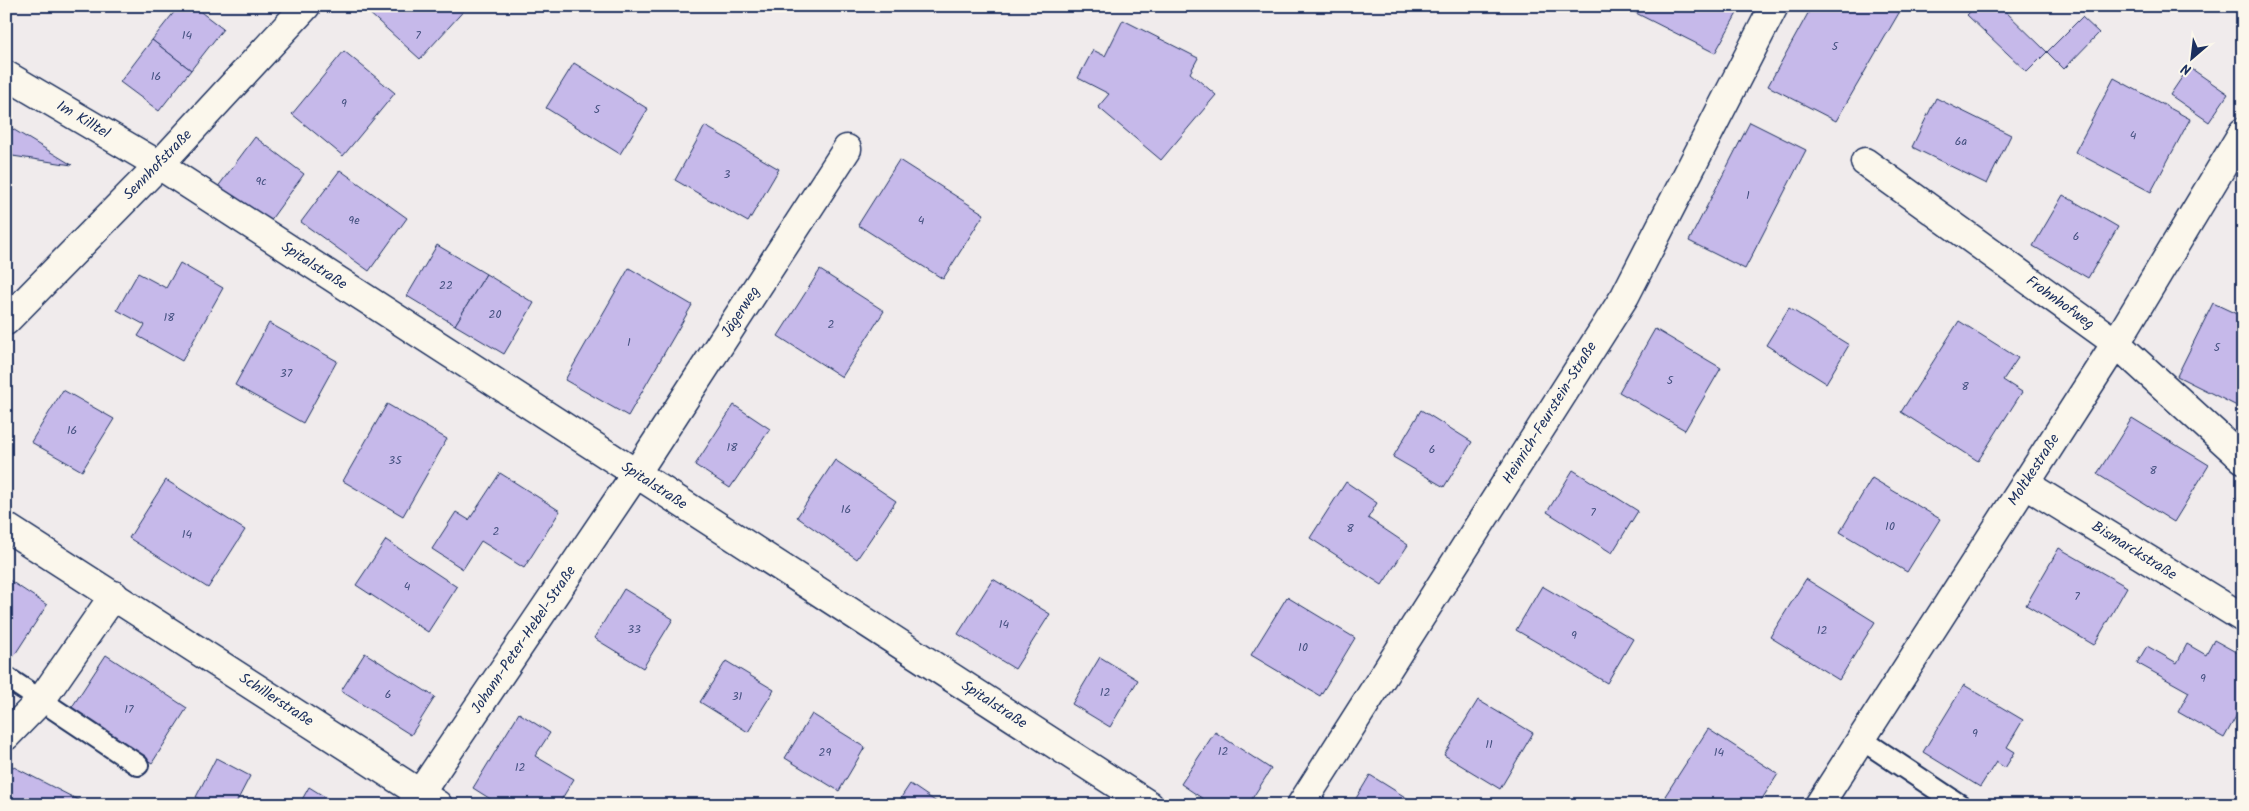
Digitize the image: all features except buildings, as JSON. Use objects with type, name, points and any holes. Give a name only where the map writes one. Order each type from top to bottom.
[{"type":"street","name":"Sennhofstraße","points":[[6,321],[159,165],[306,6]]},
{"type":"street","name":"Heinrich-Feurstein-Straße","points":[[1301,805],[1625,296],[1774,6]]},
{"type":"street","name":"Im Killtel","points":[[6,75],[159,165]]},
{"type":"street","name":"Moltkestraße","points":[[1819,805],[2116,343],[2243,132]]},
{"type":"street","name":"Jägerweg","points":[[636,475],[847,149]]},
{"type":"street","name":"Frohnhofweg","points":[[1865,162],[2116,343],[2243,459]]},
{"type":"street","name":"Spitalstraße","points":[[159,165],[1149,805]]},
{"type":"street","name":"Johann-Peter-Hebel-Straße","points":[[423,801],[636,475]]},
{"type":"street","name":"Bismarckstraße","points":[[2025,484],[2243,618]]},
{"type":"street","name":"Schillerstraße","points":[[6,527],[114,595],[423,801]]},
{"type":"street","points":[[6,736],[42,700],[114,595]]},
{"type":"lane","points":[[6,677],[138,765]]},
{"type":"lane","points":[[1861,739],[1960,805]]}]
